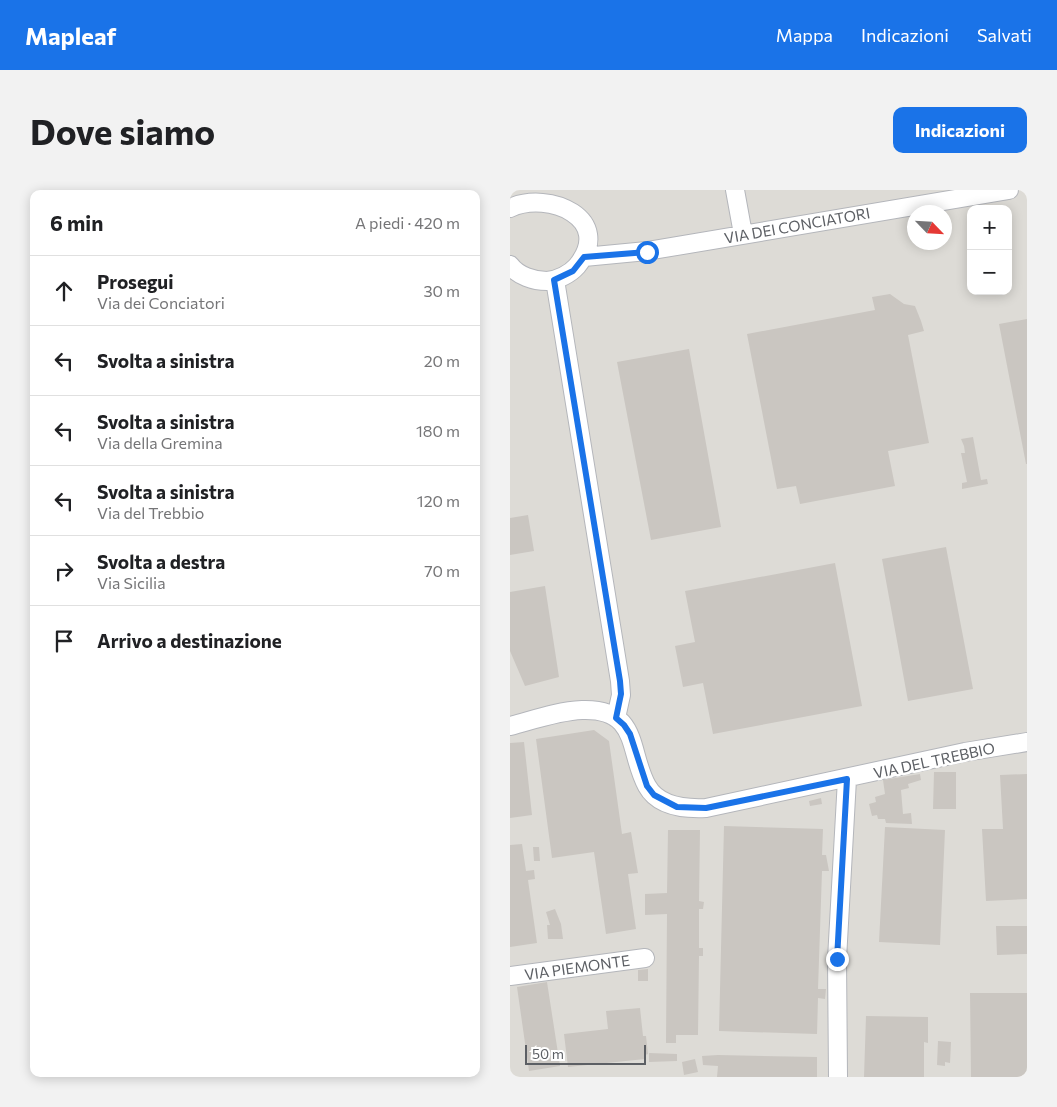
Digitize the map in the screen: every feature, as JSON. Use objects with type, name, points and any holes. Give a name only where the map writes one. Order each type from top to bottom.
[{"type":"street","points":[[735,190],[743,234]]},
{"type":"street","name":"VIA DEI CONCIATORI","points":[[584,257],[647,252],[743,234],[1009,190]]},
{"type":"street","points":[[510,208],[526,195],[542,191],[555,192],[570,199],[578,206],[586,219],[589,236],[584,257],[573,271],[554,280],[540,281],[524,277],[510,264]]},
{"type":"street","points":[[510,726],[582,710],[600,712],[616,718],[621,694],[554,280]]},
{"type":"street","name":"VIA DEL TREBBIO","points":[[616,718],[630,734],[647,786],[654,795],[677,807],[706,808],[965,752],[1027,742]]},
{"type":"street","points":[[838,1077],[837,959],[847,779]]},
{"type":"street","name":"VIA PIEMONTE","points":[[510,976],[645,958]]},
{"type":"shaded area","points":[[510,190],[1027,190],[1027,1077],[510,1077]]},
{"type":"building","points":[[890,294],[904,304],[915,306],[924,331],[908,335],[929,443],[888,451],[895,486],[800,504],[796,486],[777,489],[747,334],[875,310],[872,297]]},
{"type":"building","points":[[1027,319],[1027,464],[1026,464],[999,324]]},
{"type":"building","points":[[689,349],[721,527],[651,540],[617,362]]},
{"type":"building","points":[[973,437],[981,480],[987,479],[988,484],[962,489],[962,483],[967,482],[961,453],[965,453],[961,439]]},
{"type":"building","points":[[528,515],[534,551],[510,555],[510,518]]},
{"type":"building","points":[[946,547],[973,689],[908,701],[882,559]]},
{"type":"building","points":[[835,563],[862,706],[713,734],[703,683],[683,687],[675,646],[695,642],[685,591]]},
{"type":"building","points":[[545,586],[559,677],[525,686],[510,651],[510,592]]},
{"type":"building","points":[[594,730],[609,741],[622,834],[631,832],[638,873],[628,874],[636,929],[606,934],[594,852],[552,858],[536,739]]},
{"type":"building","points":[[524,742],[532,815],[510,818],[510,743]]},
{"type":"building","points":[[934,772],[956,772],[956,809],[933,809]]},
{"type":"building","points":[[920,774],[921,780],[908,784],[909,788],[901,790],[903,814],[911,813],[912,824],[886,823],[885,819],[878,819],[877,815],[872,816],[869,804],[876,802],[875,797],[885,794],[883,780]]},
{"type":"building","points":[[1027,774],[1027,899],[986,901],[982,829],[1003,829],[1000,775]]},
{"type":"building","points":[[821,798],[822,804],[810,806],[809,801]]},
{"type":"building","points":[[724,826],[823,829],[822,855],[826,855],[829,871],[822,871],[818,989],[826,989],[825,999],[818,998],[817,1034],[719,1031]]},
{"type":"building","points":[[885,827],[945,830],[940,945],[879,942]]},
{"type":"building","points":[[668,830],[700,830],[699,901],[704,902],[703,909],[699,909],[699,948],[703,948],[703,956],[699,956],[698,1035],[676,1035],[676,1043],[666,1043],[667,914],[645,915],[645,894],[667,893]]},
{"type":"building","points":[[522,844],[526,871],[534,870],[535,879],[528,880],[537,943],[510,947],[510,845]]},
{"type":"building","points":[[533,847],[539,847],[540,861],[534,861]]},
{"type":"building","points":[[555,909],[561,924],[563,939],[548,939],[547,925],[550,925],[546,912]]},
{"type":"building","points":[[996,926],[1027,926],[1027,954],[997,955]]},
{"type":"building","points":[[648,969],[648,981],[638,981],[638,970]]},
{"type":"building","points":[[547,982],[560,1066],[529,1071],[517,987]]},
{"type":"building","points":[[970,993],[1027,993],[1027,1077],[971,1077]]},
{"type":"building","points":[[640,1008],[643,1036],[646,1036],[648,1054],[645,1055],[645,1059],[568,1067],[564,1034],[608,1029],[606,1011]]},
{"type":"building","points":[[866,1016],[928,1017],[928,1043],[924,1042],[924,1077],[864,1077]]},
{"type":"building","points":[[938,1041],[951,1042],[950,1063],[945,1062],[945,1066],[937,1065]]},
{"type":"building","points":[[649,1053],[677,1054],[677,1061],[649,1062]]},
{"type":"building","points":[[702,1056],[817,1057],[817,1077],[717,1077],[718,1066],[703,1065]]},
{"type":"building","points":[[695,1059],[698,1072],[684,1075],[682,1062]]},
{"type":"route","points":[[647,252],[584,257],[573,271],[554,280],[620,681],[621,694],[616,718],[630,734],[647,786],[654,795],[677,807],[706,808],[847,779],[837,959]]}]
